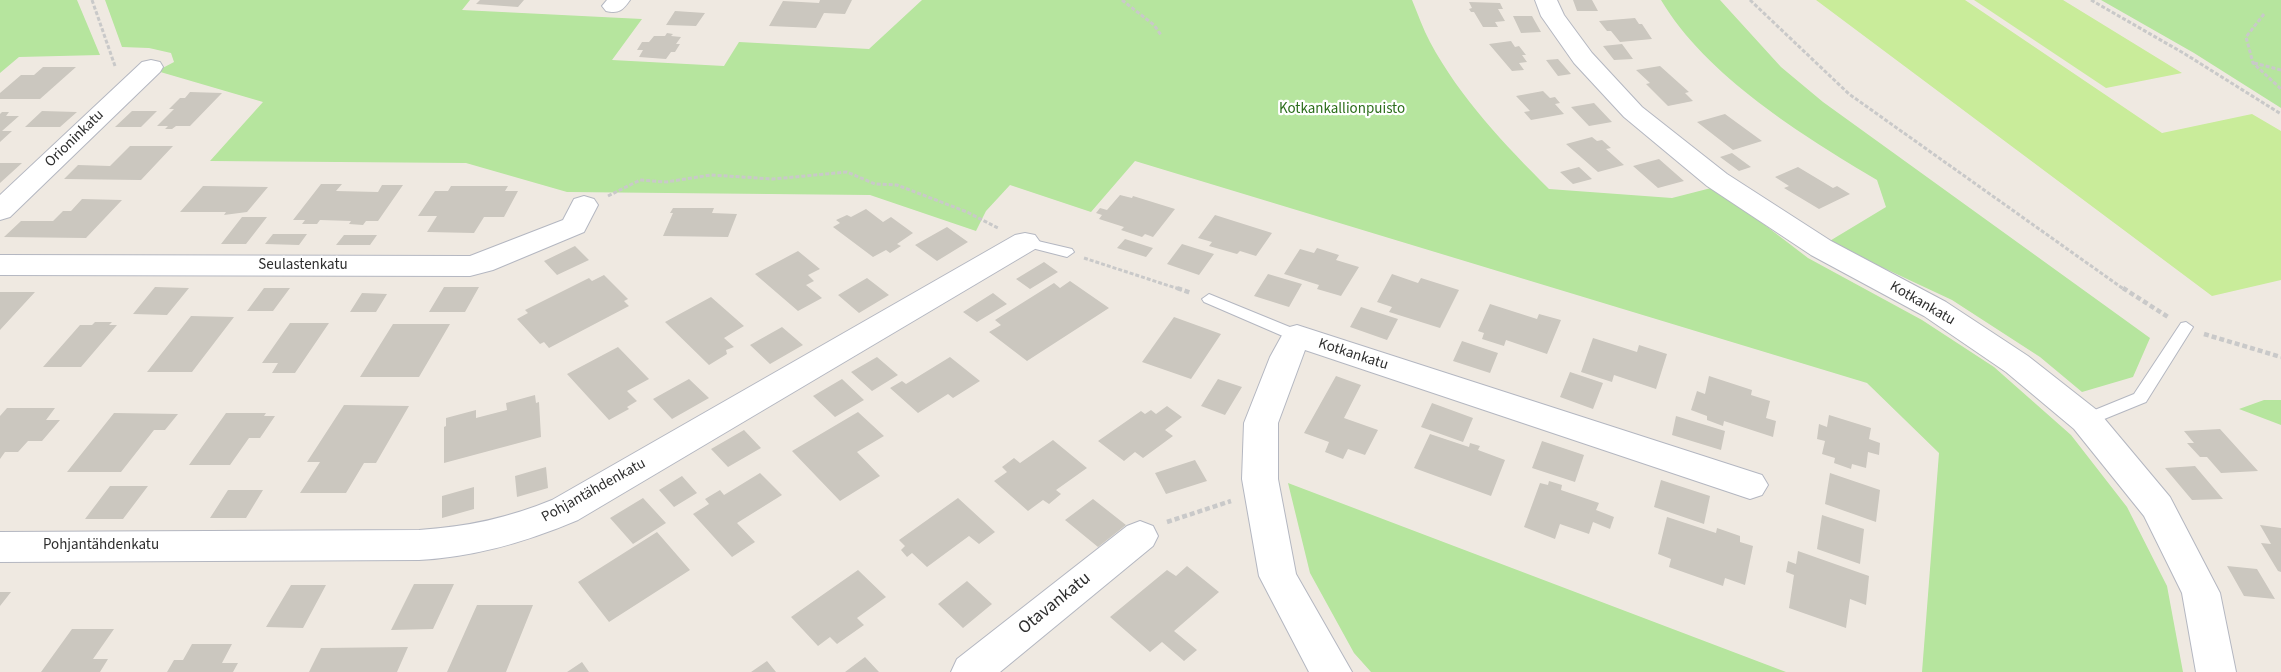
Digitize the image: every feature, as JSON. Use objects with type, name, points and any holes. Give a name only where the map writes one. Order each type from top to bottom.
[{"type":"street","name":"Kotkankatu","points":[[1546,0],[1553,16],[1583,58],[1634,112],[1717,180],[1821,248],[1935,309],[2017,364],[2086,420],[2157,507],[2201,593],[2216,672]]},
{"type":"street","name":"Orioninkatu","points":[[0,211],[151,67]]},
{"type":"street","name":"Seulastenkatu","points":[[0,265],[471,266],[574,226],[584,205]]},
{"type":"street","name":"Pohjantähdenkatu","points":[[0,547],[419,545],[456,544],[498,536],[565,510],[1025,242]]},
{"type":"street","name":"Kotkankatu","points":[[1297,336],[1750,485]]},
{"type":"street","points":[[1297,336],[1286,357],[1262,423],[1260,479],[1278,576],[1324,662],[1332,672]]},
{"type":"street","name":"Otavankatu","points":[[971,672],[1140,536]]},
{"type":"lane","points":[[1025,242],[1067,252]]},
{"type":"lane","points":[[1209,299],[1297,336]]},
{"type":"lane","points":[[2086,420],[2140,398],[2186,327]]},
{"type":"path","points":[[92,0],[114,66],[151,67]]},
{"type":"path","points":[[1122,0],[1129,9],[1159,29],[1161,35]]},
{"type":"path","points":[[1750,0],[1849,94],[2143,303],[2186,327],[2281,357]]},
{"type":"path","points":[[2091,0],[2185,54],[2281,114]]},
{"type":"path","points":[[2264,14],[2246,37],[2253,63],[2276,87],[2281,89]]},
{"type":"path","points":[[2253,63],[2281,70]]},
{"type":"path","points":[[584,205],[640,180],[666,182],[711,175],[773,179],[846,172],[875,184],[897,185],[967,212],[1025,242]]},
{"type":"path","points":[[1067,252],[1209,299]]},
{"type":"path","points":[[1140,536],[1173,519],[1262,492]]},
{"type":"green space","points":[[0,0],[77,0],[100,55],[19,57],[0,73]]},
{"type":"green space","name":"Kotkankallionpuisto","points":[[105,0],[470,0],[462,10],[642,19],[612,60],[724,66],[739,42],[869,49],[922,0],[1412,0],[1430,42],[1469,102],[1549,189],[1672,198],[1715,187],[1808,258],[1922,320],[1994,367],[2071,435],[2127,507],[2167,586],[2183,672],[1922,672],[1939,453],[1867,383],[1135,161],[1091,212],[1010,185],[986,211],[976,231],[870,195],[567,192],[466,163],[210,161],[263,102],[157,71],[174,62],[171,53],[149,48],[122,47]]},
{"type":"green space","points":[[1661,0],[1720,0],[1781,67],[1823,102],[2150,338],[2133,377],[2082,392],[2040,357],[1952,300],[1828,242],[1886,207],[1877,180],[1788,124],[1730,79],[1680,28]]},
{"type":"green space","points":[[1816,0],[1965,0],[2162,133],[2252,114],[2281,131],[2281,280],[2212,296]]},
{"type":"green space","points":[[1974,0],[2063,0],[2182,73],[2106,88]]},
{"type":"green space","points":[[2101,0],[2281,0],[2281,108],[2194,53]]},
{"type":"green space","points":[[2264,400],[2281,400],[2281,425],[2239,409]]},
{"type":"green space","points":[[1288,483],[1786,672],[1371,672],[1354,653],[1310,573]]},
{"type":"building","points":[[480,0],[524,0],[518,7],[476,4]]},
{"type":"building","points":[[820,0],[852,0],[845,14],[824,13],[816,28],[769,26],[783,1],[819,3]]},
{"type":"building","points":[[1573,0],[1592,0],[1598,11],[1577,11]]},
{"type":"building","points":[[1469,2],[1500,3],[1503,9],[1498,9],[1505,21],[1495,22],[1498,27],[1483,27],[1474,12],[1469,9],[1472,8]]},
{"type":"building","points":[[675,11],[705,13],[696,26],[666,25]]},
{"type":"building","points":[[1513,16],[1532,16],[1541,32],[1521,33]]},
{"type":"building","points":[[1635,18],[1652,39],[1620,42],[1599,21]]},
{"type":"building","points":[[667,33],[681,37],[676,44],[680,44],[675,52],[671,52],[666,59],[639,57],[643,50],[637,50],[642,42],[649,42],[654,36],[665,36]]},
{"type":"building","points":[[1511,41],[1515,47],[1519,46],[1526,55],[1522,55],[1527,62],[1519,63],[1524,70],[1512,71],[1489,44]]},
{"type":"building","points":[[1622,44],[1633,59],[1614,60],[1603,46]]},
{"type":"building","points":[[1558,59],[1571,74],[1558,76],[1546,60]]},
{"type":"building","points":[[1660,66],[1689,92],[1685,93],[1693,101],[1668,106],[1646,84],[1650,83],[1636,70]]},
{"type":"building","points":[[43,67],[76,67],[40,99],[0,99],[0,93],[21,75],[34,75]]},
{"type":"building","points":[[1543,91],[1550,98],[1555,97],[1560,103],[1555,104],[1564,114],[1531,120],[1524,112],[1530,111],[1516,96]]},
{"type":"building","points":[[190,92],[222,93],[190,126],[165,129],[168,126],[157,126],[174,109],[169,109]]},
{"type":"building","points":[[1594,103],[1612,122],[1589,126],[1571,107]]},
{"type":"building","points":[[42,111],[77,112],[60,127],[25,127]]},
{"type":"building","points":[[132,111],[157,111],[141,127],[115,127]]},
{"type":"building","points":[[9,112],[6,116],[19,116],[2,131],[12,131],[0,142],[0,114]]},
{"type":"building","points":[[1725,114],[1762,141],[1733,150],[1697,122]]},
{"type":"building","points":[[1592,137],[1597,141],[1602,140],[1611,148],[1606,149],[1624,165],[1598,172],[1566,144]]},
{"type":"building","points":[[130,146],[173,146],[141,180],[64,179],[78,165],[110,166]]},
{"type":"building","points":[[1732,153],[1751,167],[1739,171],[1720,157]]},
{"type":"building","points":[[1659,159],[1684,181],[1658,188],[1633,166]]},
{"type":"building","points":[[0,163],[22,163],[0,183]]},
{"type":"building","points":[[1579,167],[1592,179],[1573,184],[1560,172]]},
{"type":"building","points":[[1798,167],[1833,188],[1837,186],[1850,194],[1819,209],[1784,188],[1789,186],[1775,177]]},
{"type":"building","points":[[321,184],[342,184],[336,191],[378,192],[382,185],[403,185],[378,221],[366,221],[363,225],[349,224],[351,221],[320,220],[317,224],[302,224],[305,220],[293,220]]},
{"type":"building","points":[[203,186],[268,187],[247,212],[224,215],[226,212],[180,212]]},
{"type":"building","points":[[451,186],[508,186],[505,191],[518,191],[504,217],[484,217],[474,233],[427,232],[437,216],[418,216],[435,191],[448,191]]},
{"type":"building","points":[[1120,195],[1132,198],[1133,196],[1175,209],[1153,237],[1145,234],[1142,237],[1121,230],[1124,227],[1099,219],[1102,215],[1096,213],[1100,208],[1107,210]]},
{"type":"building","points":[[82,199],[122,200],[86,238],[4,237],[21,221],[53,221],[63,211],[71,211]]},
{"type":"building","points":[[673,208],[714,208],[712,213],[737,214],[728,237],[663,236]]},
{"type":"building","points":[[866,209],[883,222],[891,217],[913,233],[897,244],[901,246],[890,253],[886,250],[873,257],[833,227],[840,223],[836,220],[847,215],[851,217]]},
{"type":"building","points":[[1215,215],[1272,233],[1256,256],[1240,251],[1237,254],[1209,246],[1212,242],[1198,238]]},
{"type":"building","points":[[242,217],[267,217],[246,244],[221,244]]},
{"type":"building","points":[[947,227],[968,242],[937,261],[915,245]]},
{"type":"building","points":[[273,234],[307,234],[299,245],[265,244]]},
{"type":"building","points":[[344,235],[377,235],[370,245],[336,245]]},
{"type":"building","points":[[1125,239],[1153,248],[1146,257],[1117,248]]},
{"type":"building","points":[[1182,244],[1214,254],[1199,275],[1167,264]]},
{"type":"building","points":[[575,246],[589,260],[557,275],[544,261]]},
{"type":"building","points":[[1317,248],[1339,255],[1336,260],[1359,267],[1341,296],[1317,289],[1319,285],[1284,274],[1300,249],[1314,253]]},
{"type":"building","points":[[798,251],[820,269],[808,275],[814,281],[806,285],[822,298],[798,311],[755,274]]},
{"type":"building","points":[[1044,262],[1058,272],[1030,289],[1016,279]]},
{"type":"building","points":[[1268,274],[1302,284],[1289,307],[1254,296]]},
{"type":"building","points":[[1392,274],[1418,283],[1421,278],[1459,290],[1440,328],[1389,312],[1392,307],[1377,302]]},
{"type":"building","points":[[604,275],[628,299],[624,301],[629,306],[549,348],[544,342],[540,344],[517,319],[528,313],[525,310],[589,278],[592,281]]},
{"type":"building","points":[[867,278],[889,295],[859,313],[838,295]]},
{"type":"building","points":[[1070,281],[1109,308],[1027,361],[989,332],[1001,325],[995,320],[1054,283],[1060,288]]},
{"type":"building","points":[[155,287],[189,288],[167,315],[133,314]]},
{"type":"building","points":[[444,287],[479,287],[465,312],[429,312]]},
{"type":"building","points":[[264,288],[290,288],[273,311],[247,311]]},
{"type":"building","points":[[0,292],[35,292],[0,330]]},
{"type":"building","points":[[362,293],[387,294],[376,312],[350,312]]},
{"type":"building","points":[[993,293],[1007,304],[977,322],[963,312]]},
{"type":"building","points":[[711,297],[744,326],[724,338],[734,347],[726,350],[727,354],[709,365],[665,322]]},
{"type":"building","points":[[1490,304],[1537,319],[1539,314],[1561,320],[1547,354],[1506,340],[1504,346],[1482,339],[1484,333],[1478,331]]},
{"type":"building","points":[[1361,307],[1398,319],[1387,340],[1350,327]]},
{"type":"building","points":[[191,316],[234,317],[192,372],[147,372]]},
{"type":"building","points":[[1174,317],[1221,334],[1191,379],[1142,362]]},
{"type":"building","points":[[95,322],[112,322],[109,325],[117,325],[81,367],[43,367],[80,325],[92,325]]},
{"type":"building","points":[[290,323],[329,323],[295,373],[272,373],[278,363],[262,363]]},
{"type":"building","points":[[393,324],[450,324],[419,377],[360,377]]},
{"type":"building","points":[[782,327],[803,345],[770,364],[750,345]]},
{"type":"building","points":[[1593,338],[1637,352],[1639,345],[1667,354],[1656,389],[1614,375],[1612,382],[1581,372]]},
{"type":"building","points":[[1462,341],[1498,353],[1490,373],[1453,361]]},
{"type":"building","points":[[618,347],[649,379],[627,391],[637,401],[627,407],[629,409],[609,420],[567,374]]},
{"type":"building","points":[[877,357],[898,375],[872,391],[851,372]]},
{"type":"building","points":[[950,357],[980,381],[953,398],[948,394],[918,413],[890,388],[902,381],[906,384]]},
{"type":"building","points":[[1570,372],[1603,383],[1593,409],[1560,397]]},
{"type":"building","points":[[1336,376],[1361,385],[1344,418],[1378,430],[1365,455],[1348,449],[1343,459],[1325,452],[1329,442],[1304,433]]},
{"type":"building","points":[[1709,376],[1752,390],[1751,395],[1770,401],[1766,418],[1776,421],[1773,437],[1724,421],[1723,426],[1691,410],[1697,391],[1705,394]]},
{"type":"building","points":[[689,379],[709,398],[672,419],[653,399]]},
{"type":"building","points":[[842,379],[864,400],[835,417],[813,396]]},
{"type":"building","points":[[1218,379],[1242,387],[1225,415],[1201,406]]},
{"type":"building","points":[[535,395],[536,403],[539,402],[541,437],[444,463],[446,418],[476,410],[476,418],[507,410],[506,403]]},
{"type":"building","points":[[1432,403],[1473,418],[1463,442],[1421,427]]},
{"type":"building","points":[[344,405],[409,406],[376,463],[364,463],[346,493],[300,493],[320,462],[307,462]]},
{"type":"building","points":[[1167,406],[1182,417],[1165,430],[1173,436],[1143,458],[1135,452],[1124,461],[1098,441],[1141,411],[1145,414],[1151,410],[1156,414]]},
{"type":"building","points":[[7,408],[55,408],[46,420],[60,420],[42,441],[28,441],[18,452],[5,452],[0,459],[0,416]]},
{"type":"building","points":[[858,412],[884,436],[857,452],[880,476],[840,501],[792,451]]},
{"type":"building","points":[[114,413],[178,414],[165,430],[154,430],[121,472],[67,472]]},
{"type":"building","points":[[226,413],[266,413],[264,416],[275,416],[260,438],[249,438],[230,465],[189,465]]},
{"type":"building","points":[[1829,415],[1871,428],[1869,439],[1880,443],[1879,455],[1868,452],[1866,468],[1852,464],[1851,469],[1834,463],[1835,458],[1822,454],[1825,441],[1817,439],[1819,424],[1827,427]]},
{"type":"building","points":[[1676,416],[1725,431],[1721,450],[1672,435]]},
{"type":"building","points":[[2220,429],[2258,471],[2221,473],[2207,457],[2200,457],[2187,443],[2194,443],[2184,431]]},
{"type":"building","points":[[744,430],[761,448],[728,467],[711,449]]},
{"type":"building","points":[[1430,434],[1469,447],[1470,443],[1480,446],[1478,450],[1505,460],[1491,496],[1414,468]]},
{"type":"building","points":[[1053,440],[1087,468],[1056,490],[1061,494],[1049,504],[1043,500],[1028,511],[994,481],[1007,472],[1002,467],[1014,458],[1020,463]]},
{"type":"building","points":[[1542,441],[1584,455],[1575,482],[1532,468]]},
{"type":"building","points":[[1195,460],[1207,481],[1166,494],[1155,473]]},
{"type":"building","points":[[2195,466],[2223,499],[2192,500],[2165,468]]},
{"type":"building","points":[[546,467],[548,488],[517,497],[515,476]]},
{"type":"building","points":[[760,473],[782,495],[737,523],[755,542],[732,557],[693,514],[709,504],[705,499],[720,490],[724,495]]},
{"type":"building","points":[[1830,473],[1880,490],[1876,522],[1825,504]]},
{"type":"building","points":[[682,476],[697,493],[674,507],[659,490]]},
{"type":"building","points":[[1661,480],[1710,496],[1704,524],[1654,507]]},
{"type":"building","points":[[1549,481],[1562,485],[1561,490],[1599,503],[1596,510],[1614,517],[1610,529],[1593,522],[1589,534],[1560,524],[1555,539],[1524,527],[1540,483],[1548,485]]},
{"type":"building","points":[[110,486],[148,486],[123,519],[85,519]]},
{"type":"building","points":[[474,487],[474,509],[442,518],[442,496]]},
{"type":"building","points":[[228,490],[263,490],[246,518],[210,518]]},
{"type":"building","points":[[643,498],[666,523],[633,544],[610,518]]},
{"type":"building","points":[[958,498],[995,532],[979,544],[969,536],[927,567],[912,553],[907,557],[901,550],[905,546],[899,540]]},
{"type":"building","points":[[1093,499],[1126,525],[1098,547],[1065,520]]},
{"type":"building","points":[[1822,515],[1864,529],[1860,564],[1817,549]]},
{"type":"building","points":[[1667,517],[1716,533],[1717,528],[1740,536],[1740,542],[1753,546],[1745,585],[1725,578],[1723,586],[1669,567],[1671,559],[1658,554]]},
{"type":"building","points":[[2260,525],[2281,528],[2281,572],[2278,571],[2261,543],[2271,544]]},
{"type":"building","points":[[657,532],[690,570],[609,622],[578,582]]},
{"type":"building","points":[[1798,551],[1869,576],[1866,605],[1850,599],[1846,628],[1789,608],[1794,575],[1786,572],[1788,561],[1796,564]]},
{"type":"building","points":[[1187,566],[1219,592],[1174,631],[1197,650],[1184,661],[1162,642],[1150,652],[1110,617],[1167,570],[1176,576]]},
{"type":"building","points":[[2227,566],[2257,569],[2275,599],[2244,596]]},
{"type":"building","points":[[858,570],[886,597],[857,618],[864,625],[837,644],[830,637],[818,646],[791,617]]},
{"type":"building","points":[[967,581],[992,604],[963,628],[938,604]]},
{"type":"building","points":[[414,584],[454,584],[433,629],[391,630]]},
{"type":"building","points":[[291,585],[326,585],[303,628],[266,627]]},
{"type":"building","points":[[0,592],[11,592],[0,606]]},
{"type":"building","points":[[477,605],[533,605],[506,672],[447,672]]},
{"type":"building","points":[[72,629],[114,629],[93,659],[108,659],[100,672],[41,672]]},
{"type":"building","points":[[192,644],[232,644],[222,663],[238,663],[233,672],[167,672],[174,660],[183,660]]},
{"type":"building","points":[[408,647],[397,672],[309,672],[321,648]]},
{"type":"building","points":[[865,657],[879,672],[845,672]]},
{"type":"building","points":[[767,661],[776,672],[751,672]]},
{"type":"building","points":[[582,662],[589,672],[567,672]]}]
